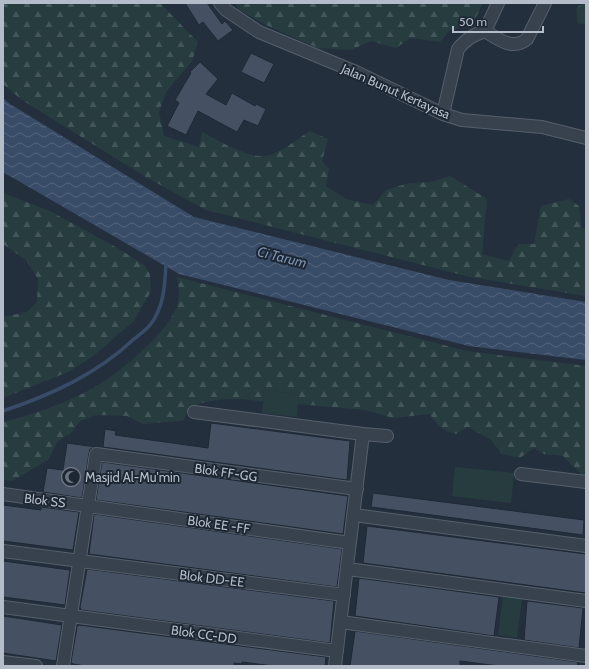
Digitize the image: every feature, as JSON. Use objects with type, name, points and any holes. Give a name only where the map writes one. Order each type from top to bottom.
[{"type":"street","name":"Jalan Bunut Kertayasa","points":[[220,3],[226,10],[259,32],[363,76],[443,114],[462,120],[542,126],[586,138]]},
{"type":"street","points":[[485,32],[498,3]]},
{"type":"street","points":[[443,114],[458,49],[470,36],[485,32],[505,43],[522,43],[527,39],[545,3]]},
{"type":"street","points":[[194,412],[387,436]]},
{"type":"street","points":[[335,666],[348,569],[363,434]]},
{"type":"street","name":"Blok FF-GG","points":[[88,506],[96,454],[357,489]]},
{"type":"street","points":[[521,474],[586,482]]},
{"type":"street","name":"Blok SS","points":[[3,494],[88,506]]},
{"type":"street","points":[[63,666],[88,506]]},
{"type":"street","name":"Blok EE -FF","points":[[88,506],[350,543]]},
{"type":"street","points":[[354,515],[586,546]]},
{"type":"street","name":"Blok DD-EE","points":[[3,551],[344,595]]},
{"type":"street","points":[[348,569],[586,600]]},
{"type":"street","name":"Blok CC-DD","points":[[3,607],[337,651]]},
{"type":"street","points":[[341,622],[586,656]]},
{"type":"street","points":[[3,662],[36,666]]},
{"type":"green space","points":[[3,3],[160,3],[198,42],[192,61],[166,92],[159,112],[164,136],[199,147],[202,132],[251,155],[266,156],[283,149],[310,131],[328,139],[322,161],[329,169],[326,186],[346,199],[373,205],[386,190],[409,183],[431,182],[450,176],[487,199],[482,254],[509,261],[518,244],[534,244],[541,206],[569,199],[579,206],[582,228],[586,229],[586,296],[470,277],[206,210],[144,176],[22,100],[3,84]]},
{"type":"green space","points":[[235,3],[483,3],[473,23],[450,30],[440,42],[410,38],[396,48],[371,41],[351,50],[318,48],[266,25],[239,10]]},
{"type":"green space","points":[[582,3],[586,3],[586,25],[578,23],[576,9]]},
{"type":"green space","points":[[3,193],[50,211],[121,250],[144,265],[150,274],[151,291],[134,321],[92,357],[68,372],[3,398],[3,317],[27,312],[37,302],[38,279],[26,260],[3,244]]},
{"type":"green space","points":[[177,277],[467,351],[586,366],[586,475],[581,474],[563,456],[544,454],[534,448],[520,458],[502,454],[491,440],[468,427],[456,434],[451,433],[440,427],[430,414],[393,418],[365,410],[298,404],[299,394],[264,390],[263,402],[245,399],[225,399],[205,402],[188,408],[184,420],[179,421],[143,424],[127,416],[96,415],[80,421],[70,434],[58,441],[48,460],[12,481],[3,480],[3,422],[46,409],[76,397],[97,386],[124,367],[162,331],[171,318],[179,300]]},
{"type":"green space","points":[[264,390],[299,394],[297,417],[262,413]]},
{"type":"green space","points":[[455,467],[514,473],[511,503],[452,496]]},
{"type":"green space","points":[[503,596],[522,599],[517,638],[498,635]]},
{"type":"water","name":"Ci Tarum","points":[[3,98],[10,104],[194,217],[449,280],[586,302],[586,360],[469,346],[179,274],[3,172]]},
{"type":"building","points":[[185,3],[207,3],[222,24],[225,21],[233,30],[218,41],[203,22],[199,25]]},
{"type":"building","points":[[251,53],[274,64],[264,83],[241,72]]},
{"type":"building","points":[[200,62],[218,79],[206,94],[226,105],[232,93],[255,106],[256,104],[266,109],[258,126],[244,120],[237,132],[198,111],[186,135],[167,126],[179,103],[175,100],[191,73],[190,72]]},
{"type":"building","points":[[211,423],[350,441],[347,480],[103,447],[105,429],[116,431],[115,435],[208,448]]},
{"type":"building","points":[[67,443],[96,447],[90,449],[82,498],[43,492],[47,468],[63,470]]},
{"type":"building","points":[[102,462],[348,496],[343,534],[96,500]]},
{"type":"building","points":[[373,493],[584,520],[583,535],[371,507]]},
{"type":"building","points":[[3,505],[41,510],[41,507],[79,512],[73,550],[3,541]]},
{"type":"building","points":[[94,514],[342,549],[337,587],[89,554]]},
{"type":"building","points":[[367,526],[586,554],[586,593],[363,563]]},
{"type":"building","points":[[3,561],[70,570],[65,605],[3,597]]},
{"type":"building","points":[[87,569],[334,601],[330,643],[81,610],[80,607]]},
{"type":"building","points":[[359,578],[499,597],[494,636],[355,616]]},
{"type":"building","points":[[527,601],[583,608],[579,648],[524,640]]},
{"type":"building","points":[[3,616],[62,625],[56,661],[3,653]]},
{"type":"building","points":[[79,625],[326,657],[325,666],[273,666],[242,662],[242,664],[234,663],[234,666],[85,666],[73,664],[71,662],[77,627]]},
{"type":"building","points":[[355,631],[578,662],[577,666],[499,666],[460,661],[460,666],[350,666]]},
{"type":"waterway","points":[[3,411],[39,398],[89,373],[105,363],[144,331],[155,318],[161,303],[166,263]]},
{"type":"place","name":"Masjid Al-Mu'min","points":[[71,477]]}]
